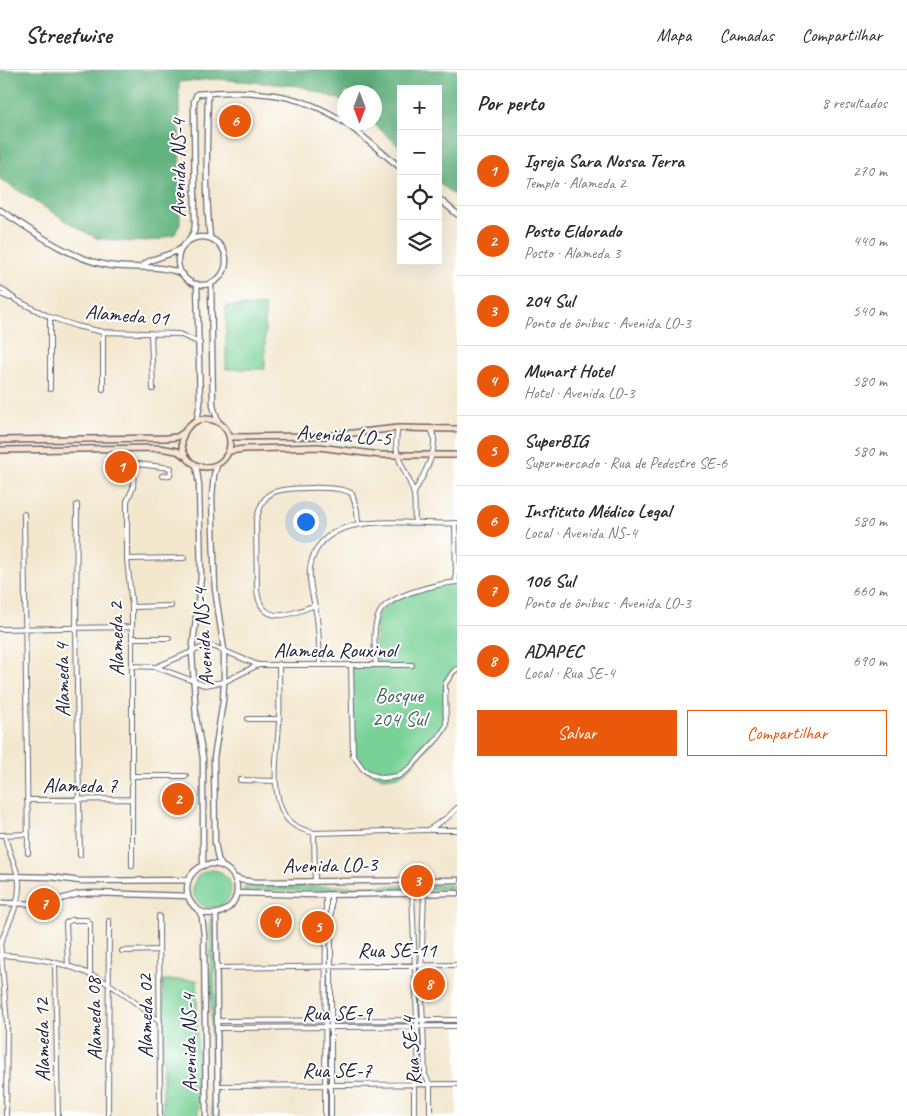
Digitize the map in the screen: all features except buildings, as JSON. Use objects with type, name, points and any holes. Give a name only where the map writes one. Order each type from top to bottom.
[{"type":"main road","points":[[0,450],[159,448],[177,451],[196,465],[207,467],[217,465],[229,451],[230,437],[227,430],[218,421],[208,418],[197,420],[189,425],[184,433],[182,441],[185,456]]},
{"type":"main road","name":"Avenida LO-5","points":[[230,437],[326,436],[398,428],[457,428]]},
{"type":"main road","points":[[0,440],[167,438],[177,437],[184,433]]},
{"type":"main road","name":"Avenida LO-5","points":[[229,451],[319,447],[397,456],[457,455]]},
{"type":"street","points":[[208,93],[254,92],[287,97],[317,106],[337,117]]},
{"type":"street","name":"Avenida NS-4","points":[[188,241],[194,232],[195,224],[195,98],[197,94],[208,93],[207,193],[210,238]]},
{"type":"street","points":[[355,130],[397,165]]},
{"type":"street","points":[[442,201],[457,214]]},
{"type":"street","points":[[0,210],[66,251],[87,260],[108,265],[172,269],[197,284],[211,283],[222,274],[226,260],[221,246],[210,238],[195,238],[168,256],[150,260],[141,267]]},
{"type":"street","points":[[183,247],[178,261],[183,274]]},
{"type":"street","points":[[211,283],[212,406],[218,421]]},
{"type":"street","points":[[197,284],[200,343],[200,403],[197,420]]},
{"type":"street","name":"Alameda 01","points":[[0,288],[16,300],[50,317],[76,326],[103,332],[179,334],[200,343]]},
{"type":"street","points":[[0,294],[16,300]]},
{"type":"street","points":[[50,317],[50,389]]},
{"type":"street","points":[[103,332],[103,389]]},
{"type":"street","points":[[151,333],[153,389]]},
{"type":"street","points":[[414,493],[432,455],[434,436],[430,427]]},
{"type":"street","points":[[398,428],[395,445],[397,456],[414,493],[415,523]]},
{"type":"street","name":"Alameda 2","points":[[132,866],[132,608],[127,559],[127,501],[133,488],[134,469],[138,464],[170,468],[170,475],[162,476]]},
{"type":"street","name":"Avenida NS-4","points":[[196,465],[199,485],[201,577],[192,652],[196,717],[203,758],[203,866]]},
{"type":"street","name":"Avenida NS-4","points":[[217,465],[212,496],[215,589],[224,650],[224,682],[214,758],[215,843],[218,859],[222,866]]},
{"type":"street","points":[[315,605],[295,613],[277,615],[268,614],[263,610],[257,590],[256,522],[258,512],[266,498],[277,492],[343,489],[352,494],[357,510],[358,524]]},
{"type":"street","name":"Alameda 4","points":[[78,505],[76,628],[80,855]]},
{"type":"street","points":[[24,514],[28,853]]},
{"type":"street","points":[[320,664],[318,630],[310,569],[318,546],[329,535],[358,524],[456,524],[457,582],[401,596],[388,603],[379,613],[376,625],[376,665]]},
{"type":"street","points":[[127,559],[184,558]]},
{"type":"street","points":[[132,608],[171,606]]},
{"type":"street","points":[[0,629],[132,626]]},
{"type":"street","points":[[132,638],[169,638]]},
{"type":"street","points":[[156,667],[208,646],[224,650],[258,665]]},
{"type":"street","points":[[279,664],[276,781],[278,797],[286,818],[301,829],[314,833],[457,830]]},
{"type":"street","points":[[132,666],[156,667],[204,685],[224,682],[258,665]]},
{"type":"street","name":"Alameda Rouxinol","points":[[258,665],[412,665]]},
{"type":"street","points":[[352,665],[353,755],[368,772],[383,778],[398,776],[410,768],[439,737],[446,726],[445,684],[457,669]]},
{"type":"street","points":[[248,719],[279,720]]},
{"type":"street","points":[[132,776],[186,776]]},
{"type":"street","points":[[240,780],[276,781]]},
{"type":"street","name":"Alameda 7","points":[[27,800],[132,799]]},
{"type":"street","points":[[428,830],[448,817],[457,808]]},
{"type":"street","points":[[314,833],[314,882]]},
{"type":"street","points":[[6,1116],[7,1022],[0,942],[19,896],[18,876],[3,835],[28,834]]},
{"type":"street","points":[[214,864],[222,866],[229,870],[237,884],[235,900],[231,907],[224,912],[208,914],[200,911],[189,900],[188,880],[192,873],[203,866],[214,864]]},
{"type":"street","points":[[0,876],[50,877],[80,881],[188,880]]},
{"type":"street","name":"Avenida LO-3","points":[[234,877],[240,880],[255,882],[457,880]]},
{"type":"street","points":[[0,903],[44,904],[78,894],[93,893],[188,896]]},
{"type":"street","name":"Avenida LO-3","points":[[237,893],[457,893]]},
{"type":"street","name":"Rua SE-4","points":[[412,893],[419,1071],[419,1076],[414,1085],[414,1116]]},
{"type":"street","name":"Rua SE-4","points":[[424,893],[423,1027],[425,1075],[430,1085],[430,1116]]},
{"type":"street","points":[[325,1116],[328,894]]},
{"type":"street","name":"Avenida NS-4","points":[[200,911],[204,935],[206,1116]]},
{"type":"street","name":"Avenida NS-4","points":[[216,914],[218,1116]]},
{"type":"street","name":"Alameda 02","points":[[159,916],[160,1116]]},
{"type":"street","points":[[68,966],[66,923],[70,920],[87,920],[90,924],[90,975]]},
{"type":"street","name":"Alameda 08","points":[[108,1116],[110,1048],[109,921]]},
{"type":"street","points":[[122,951],[160,950]]},
{"type":"street","points":[[1,955],[26,957],[55,963],[90,975],[108,984],[160,1022]]},
{"type":"street","name":"Alameda 12","points":[[55,963],[58,1116]]},
{"type":"street","name":"Rua SE-11","points":[[217,968],[457,965]]},
{"type":"street","points":[[327,966],[330,1020],[331,1116]]},
{"type":"street","name":"Rua SE-9","points":[[218,1021],[457,1020]]},
{"type":"street","name":"Rua SE-9","points":[[218,1028],[417,1028],[457,1026]]},
{"type":"street","name":"Rua SE-7","points":[[218,1086],[457,1084]]},
{"type":"green space","points":[[0,70],[457,70],[457,198],[442,185],[442,85],[397,85],[397,144],[381,130],[382,85],[337,85],[337,99],[299,86],[216,79],[179,82],[180,223],[175,234],[158,240],[131,242],[96,238],[0,179]]},
{"type":"green space","points":[[226,306],[265,306],[265,369],[226,369]]},
{"type":"green space","name":"Bosque 204 Sul","points":[[457,582],[457,669],[445,684],[446,726],[410,768],[398,776],[383,778],[363,769],[353,755],[351,665],[376,665],[376,625],[379,614],[384,608],[392,602],[414,592]]},
{"type":"green space","points":[[212,870],[226,875],[231,889],[226,903],[212,908],[198,903],[193,889],[198,875]]},
{"type":"green space","points":[[457,885],[457,889],[244,891],[244,887]]},
{"type":"green space","points":[[210,919],[214,919],[216,1116],[212,1116]]},
{"type":"green space","points":[[163,980],[197,980],[198,1116],[163,1116]]},
{"type":"waterway","points":[[32,180],[62,134],[99,96],[110,70]]},
{"type":"place","name":"Instituto Médico Legal","points":[[235,121]]},
{"type":"place","name":"Igreja Sara Nossa Terra","points":[[121,467]]},
{"type":"place","name":"Posto Eldorado","points":[[178,799]]},
{"type":"place","name":"204 Sul","points":[[417,881]]},
{"type":"place","name":"106 Sul","points":[[44,904]]},
{"type":"place","name":"Munart Hotel","points":[[276,922]]},
{"type":"place","name":"SuperBIG","points":[[318,927]]},
{"type":"place","name":"ADAPEC","points":[[429,984]]}]
